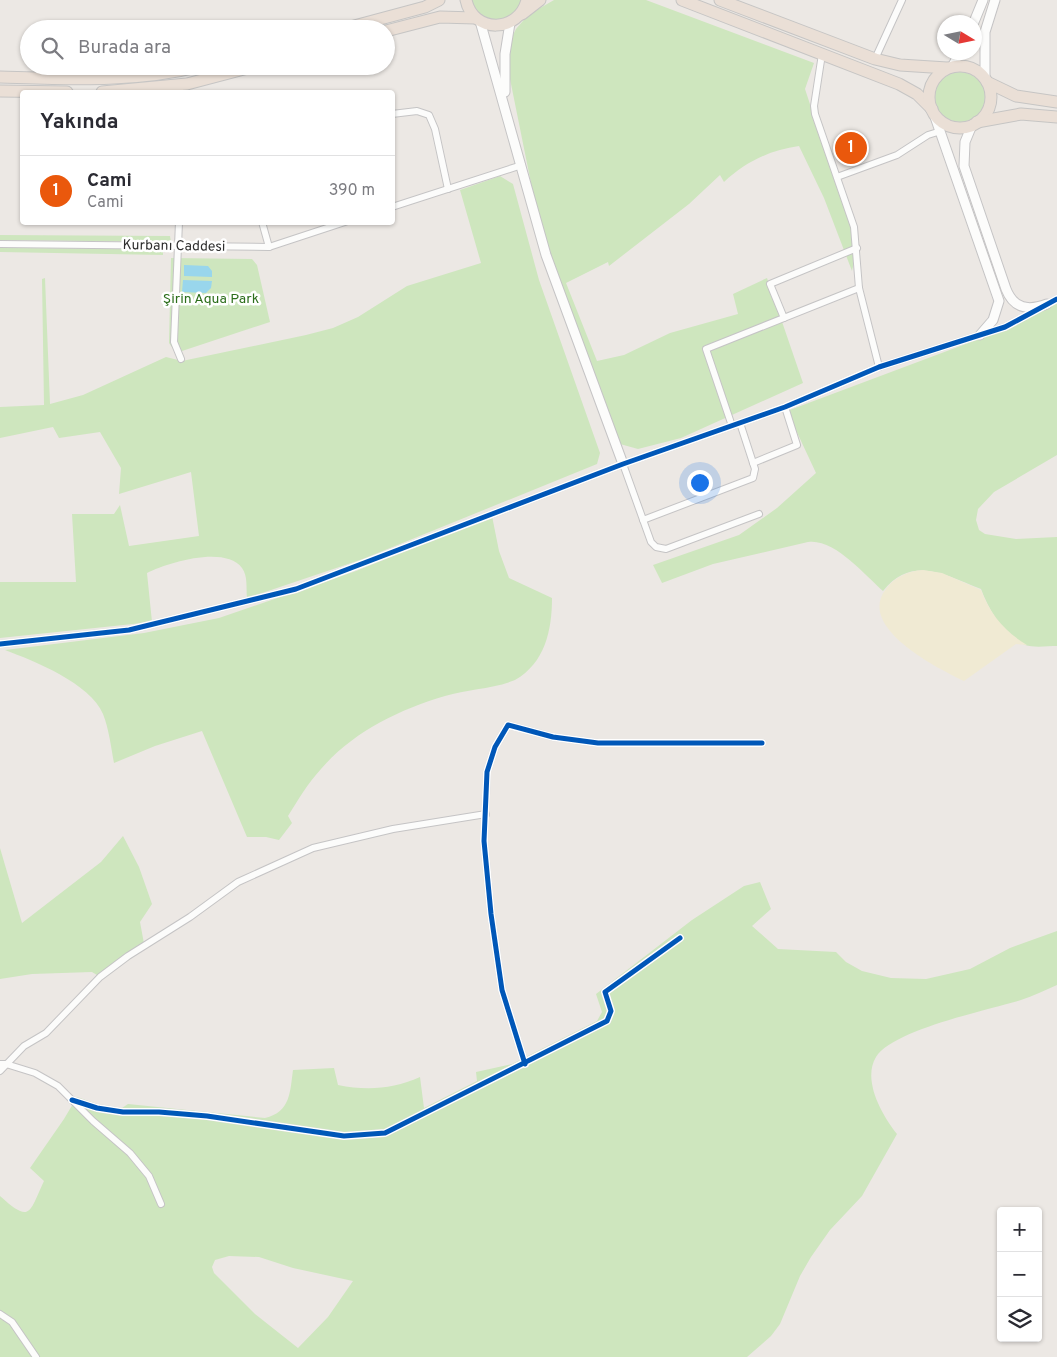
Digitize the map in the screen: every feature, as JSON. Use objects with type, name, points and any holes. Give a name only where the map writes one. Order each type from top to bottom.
[{"type":"highway","points":[[375,20],[425,6],[439,0]]},
{"type":"highway","points":[[466,0],[478,19]]},
{"type":"highway","points":[[515,20],[527,0]]},
{"type":"highway","points":[[395,30],[440,17],[478,19],[495,26],[515,20],[540,0]]},
{"type":"highway","points":[[682,0],[899,84],[916,94],[942,122],[951,126],[962,127],[1021,114],[1057,117]]},
{"type":"highway","points":[[720,0],[876,59],[900,65],[950,68],[968,67],[978,72],[986,81],[1016,96],[1057,102]]},
{"type":"highway","points":[[933,111],[929,93],[932,83],[938,74],[950,68]]},
{"type":"highway","points":[[0,77],[112,79],[145,75]]},
{"type":"highway","points":[[123,90],[187,84],[221,75]]},
{"type":"highway","points":[[974,124],[989,105],[990,94],[986,81]]},
{"type":"highway","points":[[0,91],[20,91]]},
{"type":"main road","points":[[977,15],[984,0]]},
{"type":"main road","points":[[986,81],[985,32],[994,0]]},
{"type":"main road","points":[[478,19],[506,107],[546,255],[623,464]]},
{"type":"main road","points":[[506,107],[504,54],[515,20]]},
{"type":"main road","points":[[950,68],[955,60]]},
{"type":"main road","points":[[933,111],[999,301],[993,320],[980,335]]},
{"type":"main road","points":[[974,124],[965,142],[964,166],[1006,289],[1014,302],[1023,308],[1033,309],[1047,304]]},
{"type":"street","points":[[876,59],[902,0]]},
{"type":"street","points":[[822,54],[814,106],[854,227],[859,288],[879,366]]},
{"type":"street","points":[[395,114],[416,111],[429,115],[435,129],[448,189]]},
{"type":"street","points":[[837,177],[897,155],[928,135],[941,131]]},
{"type":"street","points":[[395,206],[522,165]]},
{"type":"street","points":[[179,225],[174,342],[181,360]]},
{"type":"street","points":[[263,225],[269,247]]},
{"type":"street","name":"Kurbanı Caddesi","points":[[0,244],[269,247],[336,225]]},
{"type":"street","points":[[784,318],[770,284],[857,248]]},
{"type":"street","points":[[732,426],[706,349],[859,288]]},
{"type":"street","points":[[0,644],[129,630],[174,620],[218,606],[296,589],[623,464],[785,407],[879,366],[1004,327],[1057,299]]},
{"type":"street","points":[[753,463],[797,445],[785,407]]},
{"type":"street","points":[[643,520],[751,480],[756,474],[740,423]]},
{"type":"street","points":[[623,464],[653,545],[666,549],[759,514]]},
{"type":"street","points":[[525,1064],[502,990],[491,914],[484,841],[487,772],[495,747],[508,725],[553,737],[598,744],[762,742]]},
{"type":"street","points":[[0,1071],[3,1064],[24,1046],[46,1033],[100,977],[128,956],[190,917],[238,882],[313,848],[393,829],[486,814]]},
{"type":"street","points":[[72,1100],[97,1108],[123,1112],[159,1112],[207,1116],[344,1136],[385,1133],[607,1021],[611,1011],[605,992],[680,938]]},
{"type":"street","points":[[3,1064],[35,1073],[58,1086],[93,1121],[130,1153],[149,1176],[162,1204]]},
{"type":"street","points":[[0,1314],[12,1322],[36,1357]]},
{"type":"green space","points":[[470,0],[523,0],[516,14],[495,22],[478,15]]},
{"type":"green space","points":[[554,0],[646,0],[814,63],[805,89],[827,156],[850,216],[854,262],[852,271],[824,198],[799,146],[778,150],[758,158],[741,168],[724,182],[720,175],[689,204],[609,266],[608,262],[566,283],[597,361],[624,355],[670,333],[738,314],[733,294],[767,278],[803,383],[681,438],[638,449],[620,444],[551,259],[534,198],[509,74],[511,39],[516,29],[528,15]]},
{"type":"green space","points":[[955,72],[965,72],[978,79],[985,92],[985,102],[978,115],[965,122],[955,122],[946,118],[939,111],[935,102],[935,92],[939,83],[946,76]]},
{"type":"green space","points":[[500,176],[513,184],[539,280],[600,453],[597,464],[363,559],[247,598],[245,575],[242,568],[234,561],[223,558],[196,558],[181,561],[147,573],[152,622],[0,638],[0,582],[76,582],[72,514],[114,514],[120,505],[129,546],[199,536],[191,472],[119,494],[121,468],[100,432],[59,438],[53,427],[0,438],[0,407],[44,405],[42,279],[45,278],[50,404],[83,395],[166,357],[182,361],[333,328],[358,317],[407,286],[481,263],[460,190]]},
{"type":"green space","points":[[0,235],[170,236],[171,242],[0,240]]},
{"type":"green space","points":[[0,248],[163,249],[163,255],[0,252]]},
{"type":"green space","name":"Şirin Aqua Park","points":[[171,258],[252,259],[257,265],[270,322],[176,353],[169,343]]},
{"type":"green space","points":[[1057,303],[1057,455],[994,492],[978,509],[976,520],[979,530],[985,534],[1016,539],[1057,537],[1057,646],[1029,646],[1017,641],[998,621],[981,589],[943,574],[918,571],[906,573],[894,580],[883,591],[848,559],[818,542],[808,542],[713,564],[662,583],[653,565],[739,535],[777,508],[816,473],[787,411],[995,333]]},
{"type":"green space","points":[[492,516],[499,551],[509,578],[552,598],[548,634],[540,655],[525,673],[515,680],[427,702],[394,715],[362,733],[334,756],[312,780],[288,816],[292,823],[279,840],[266,837],[247,837],[202,731],[155,746],[114,763],[103,714],[86,692],[60,674],[5,650],[144,633],[219,618],[356,571]]},
{"type":"green space","points":[[123,836],[139,867],[152,904],[140,922],[145,949],[102,978],[92,972],[32,974],[0,979],[0,848],[22,923],[101,862]]},
{"type":"green space","points":[[760,882],[771,909],[752,926],[778,949],[836,952],[846,962],[862,971],[891,978],[926,979],[970,969],[1010,948],[1057,931],[1057,985],[1021,1000],[921,1029],[886,1047],[876,1057],[872,1066],[871,1076],[876,1097],[885,1117],[897,1134],[862,1196],[830,1230],[811,1257],[800,1276],[780,1324],[771,1336],[747,1357],[0,1357],[0,1196],[18,1210],[24,1212],[32,1207],[44,1181],[30,1168],[77,1097],[97,1104],[122,1108],[128,1104],[265,1118],[280,1111],[288,1100],[293,1070],[334,1068],[338,1085],[349,1087],[380,1088],[420,1077],[424,1108],[477,1081],[476,1072],[512,1064],[597,1021],[602,1012],[596,994],[692,920],[744,886]],"holes":[[[229,1256],[259,1257],[293,1268],[353,1281],[328,1317],[298,1348],[255,1314],[214,1273],[212,1267],[215,1260]]]},
{"type":"sand","points":[[923,570],[942,573],[981,590],[999,622],[1027,645],[1016,644],[964,681],[920,656],[890,631],[882,618],[880,603],[886,589],[893,581],[907,573]]},
{"type":"water","points":[[184,265],[208,266],[212,271],[212,277],[184,276]]},
{"type":"water","points":[[183,280],[212,281],[211,288],[206,293],[182,292]]},
{"type":"cycle path","points":[[0,644],[129,630],[296,589],[623,464],[785,407],[879,367],[1005,327],[1057,299]]},
{"type":"cycle path","points":[[525,1064],[502,990],[491,914],[484,841],[487,772],[495,747],[508,725],[553,737],[598,743],[762,743]]},
{"type":"cycle path","points":[[72,1100],[97,1108],[123,1112],[159,1112],[207,1116],[344,1136],[385,1133],[607,1021],[611,1011],[605,992],[680,938]]},
{"type":"place","name":"Cami","points":[[851,148]]}]
